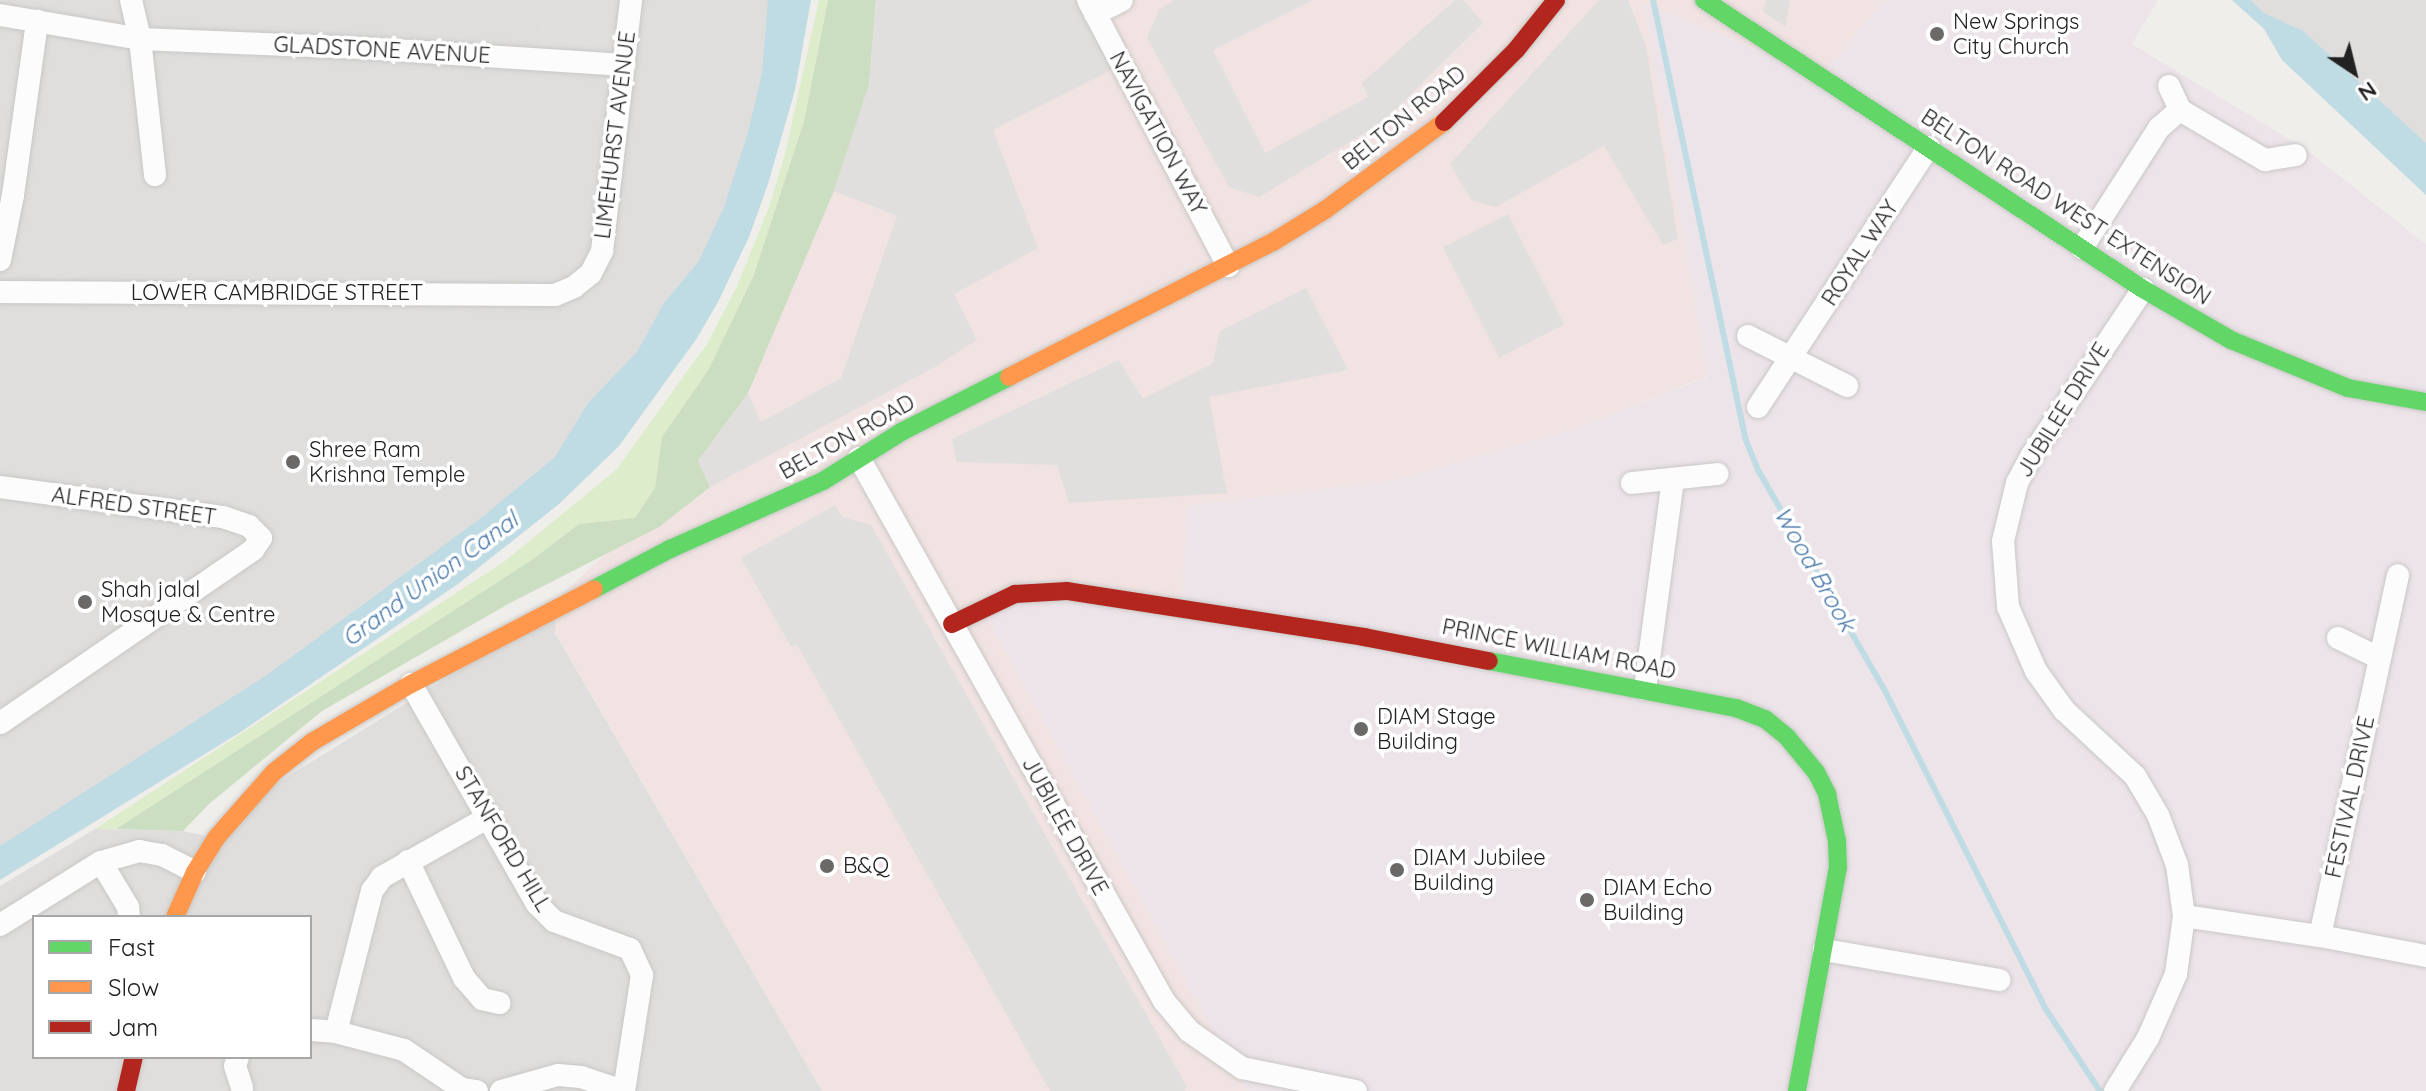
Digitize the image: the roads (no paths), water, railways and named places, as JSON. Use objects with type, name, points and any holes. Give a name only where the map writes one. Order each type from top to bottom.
[{"type":"street","points":[[131,0],[140,39],[155,175]]},
{"type":"street","name":"LIMEHURST AVENUE","points":[[555,295],[574,287],[591,273],[602,251],[631,0]]},
{"type":"street","points":[[1092,7],[1122,0]]},
{"type":"street","name":"BELTON ROAD","points":[[176,915],[195,872],[216,838],[274,772],[349,718],[670,549],[823,481],[903,431],[1228,266],[1325,210],[1444,122],[1508,59],[1556,0]]},
{"type":"street","name":"BELTON ROAD WEST EXTENSION","points":[[1704,0],[2143,289],[2231,340],[2296,370],[2348,388],[2426,402]]},
{"type":"street","name":"NAVIGATION WAY","points":[[1092,7],[1228,266]]},
{"type":"street","name":"GLADSTONE AVENUE","points":[[0,15],[140,39],[362,48],[624,65]]},
{"type":"street","points":[[0,260],[7,194],[37,21]]},
{"type":"street","points":[[2169,86],[2180,110],[2265,160],[2296,155]]},
{"type":"street","points":[[2082,248],[2159,128],[2180,110]]},
{"type":"street","name":"ROYAL WAY","points":[[1758,407],[1929,147]]},
{"type":"street","name":"JUBILEE DRIVE","points":[[2115,1091],[2167,1000],[2176,974],[2184,916],[2177,865],[2158,815],[2135,776],[2064,710],[2036,671],[2016,631],[2004,587],[2004,530],[2017,483],[2054,419],[2143,289]]},
{"type":"street","name":"LOWER CAMBRIDGE STREET","points":[[0,292],[555,295]]},
{"type":"street","points":[[1748,336],[1847,386]]},
{"type":"street","name":"JUBILEE DRIVE","points":[[859,458],[1164,1001],[1189,1031],[1242,1068],[1356,1091]]},
{"type":"street","points":[[1632,483],[1718,474]]},
{"type":"street","points":[[1645,689],[1673,479]]},
{"type":"street","name":"ALFRED STREET","points":[[0,487],[223,517],[249,526],[261,538],[253,550],[0,723]]},
{"type":"street","name":"FESTIVAL DRIVE","points":[[2320,936],[2398,575]]},
{"type":"street","name":"PRINCE WILLIAM ROAD","points":[[952,624],[1015,594],[1067,591],[1364,637],[1645,689],[1736,708],[1765,719],[1803,754],[1816,772],[1827,794],[1837,841],[1838,867],[1797,1091]]},
{"type":"street","points":[[2338,638],[2379,658]]},
{"type":"street","name":"STANFORD HILL","points":[[411,684],[537,904],[554,921],[630,949],[642,975],[623,1091]]},
{"type":"street","points":[[336,1032],[372,891],[382,877],[489,817]]},
{"type":"street","points":[[0,925],[101,862],[139,851],[162,855],[195,872]]},
{"type":"street","points":[[408,861],[464,978],[482,999],[500,1003]]},
{"type":"street","points":[[101,862],[128,907],[129,915]]},
{"type":"street","points":[[2184,916],[2320,936],[2426,956]]},
{"type":"street","points":[[1824,950],[1999,980]]},
{"type":"street","points":[[312,1030],[336,1032],[404,1050],[462,1089],[477,1091]]},
{"type":"street","points":[[126,1091],[134,1059]]},
{"type":"street","points":[[237,1059],[235,1066],[246,1086]]},
{"type":"street","points":[[501,1091],[558,1075],[581,1077],[623,1091]]},
{"type":"water","name":"Grand Union Canal","points":[[768,0],[811,0],[795,90],[768,184],[749,237],[718,302],[697,338],[619,446],[559,504],[458,584],[239,733],[0,880],[0,846],[267,675],[481,518],[555,457],[588,403],[637,352],[664,303],[699,261],[724,207],[747,136],[762,74]]},
{"type":"water","points":[[2232,0],[2250,0],[2264,13],[2303,31],[2426,143],[2426,195],[2282,60],[2264,29]]},
{"type":"waterway","name":"Wood Brook","points":[[1653,0],[1745,438],[1758,470],[1883,687],[2045,1008],[2100,1091]]},
{"type":"place","name":"New Springs City Church","points":[[1937,34]]},
{"type":"place","name":"Shree Ram Krishna Temple","points":[[293,462]]},
{"type":"place","name":"Shah jalal Mosque & Centre","points":[[85,602]]},
{"type":"place","name":"DIAM Stage Building","points":[[1361,729]]},
{"type":"place","name":"B&Q","points":[[827,866]]},
{"type":"place","name":"DIAM Jubilee Building","points":[[1397,870]]},
{"type":"place","name":"DIAM Echo Building","points":[[1587,900]]}]
